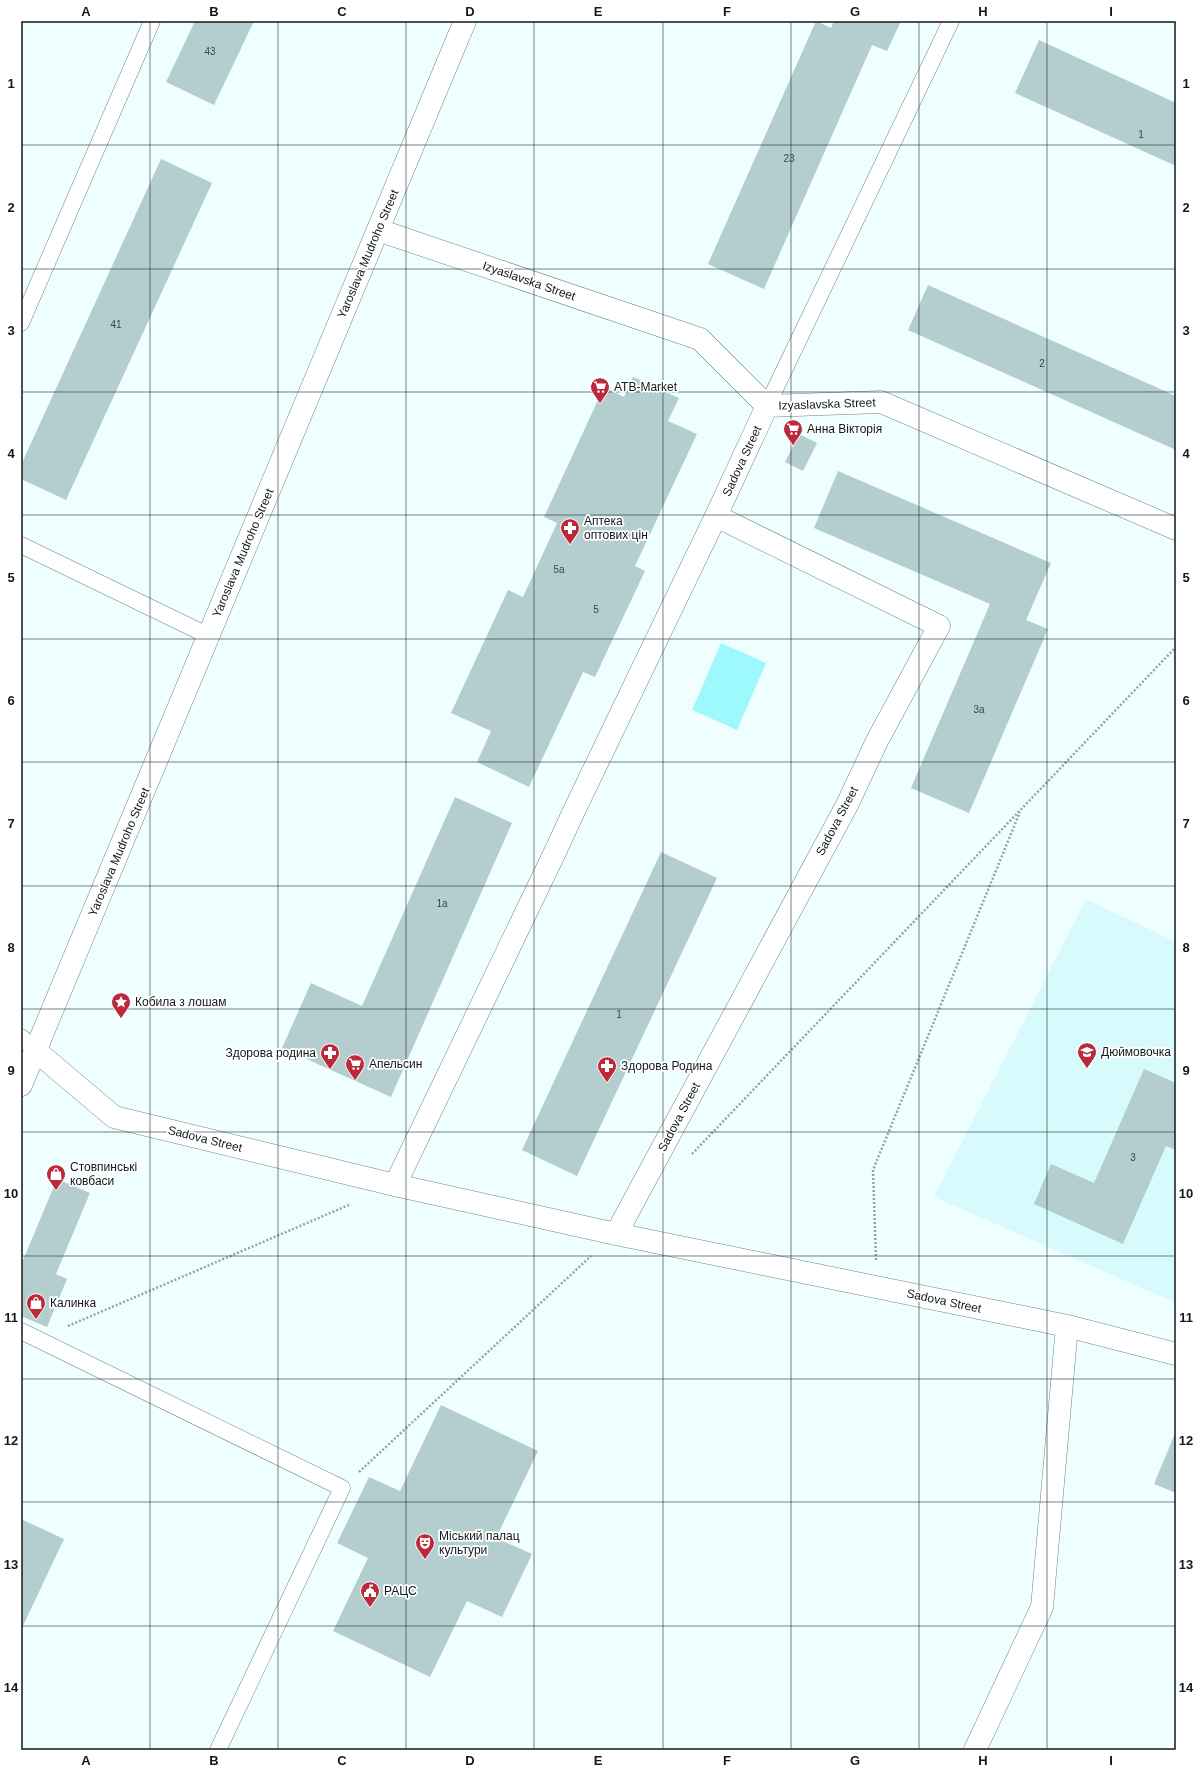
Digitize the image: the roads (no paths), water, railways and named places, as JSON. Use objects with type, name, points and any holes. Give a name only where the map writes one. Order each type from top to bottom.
[{"type":"street","name":"Yaroslava Mudroho Street","points":[[21,1085],[28,1044],[209,636],[465,21]]},
{"type":"street","name":"Izyaslavska Street","points":[[378,230],[700,340],[767,406],[881,402],[1176,528]]},
{"type":"street","name":"Sadova Street","points":[[395,1185],[716,516],[767,406]]},
{"type":"street","name":"Sadova Street","points":[[616,1234],[847,805],[877,741],[939,626],[716,516]]},
{"type":"street","name":"Sadova Street","points":[[28,1044],[114,1117],[395,1185],[616,1234],[1067,1326],[1176,1354]]},
{"type":"street","points":[[975,1750],[1042,1607],[1067,1326]]},
{"type":"lane","points":[[21,323],[152,21]]},
{"type":"lane","points":[[767,406],[951,21]]},
{"type":"lane","points":[[21,545],[209,636]]},
{"type":"lane","points":[[21,1331],[342,1488],[218,1750]]},
{"type":"place","name":"ATB-Market","points":[[600,404]]},
{"type":"place","name":"Анна Вікторія","points":[[793,446]]},
{"type":"place","name":"Аптека оптових цін","points":[[570,545]]},
{"type":"place","name":"Кобила з лошам","points":[[121,1019]]},
{"type":"place","name":"Дюймовочка","points":[[1087,1069]]},
{"type":"place","name":"Здорова родина","points":[[330,1070]]},
{"type":"place","name":"Апельсин","points":[[355,1081]]},
{"type":"place","name":"Здорова Родина","points":[[607,1083]]},
{"type":"place","name":"Стовпинські ковбаси","points":[[56,1191]]},
{"type":"place","name":"Калинка","points":[[36,1320]]},
{"type":"place","name":"Міський палац культури","points":[[425,1560]]},
{"type":"place","name":"РАЦС","points":[[370,1608]]}]
